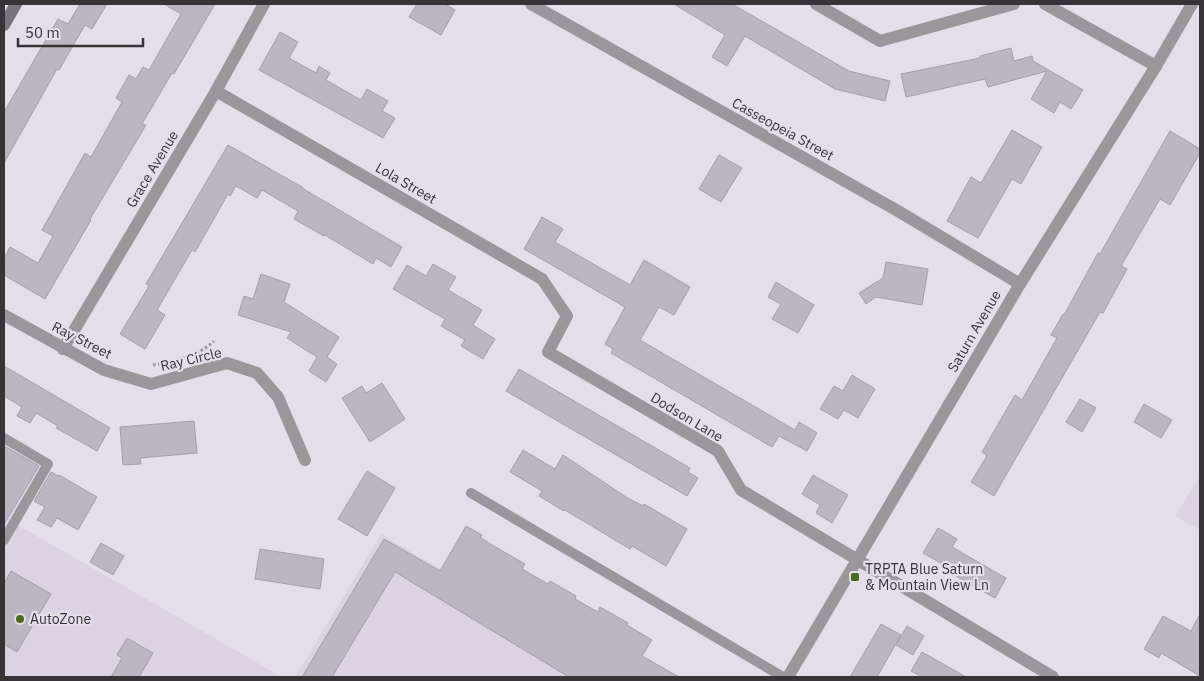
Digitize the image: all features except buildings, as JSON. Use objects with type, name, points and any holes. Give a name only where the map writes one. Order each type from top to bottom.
[{"type":"main road","points":[[4,25],[16,4]]},
{"type":"street","name":"Grace Avenue","points":[[63,349],[216,91],[264,4]]},
{"type":"street","name":"Casseopeia Street","points":[[531,4],[898,211],[1020,284]]},
{"type":"street","points":[[816,4],[880,41],[1014,4]]},
{"type":"street","points":[[1045,4],[1156,66]]},
{"type":"street","name":"Saturn Avenue","points":[[788,677],[1020,284],[1156,66],[1192,4]]},
{"type":"street","name":"Lola Street","points":[[216,91],[542,279],[567,316]]},
{"type":"street","name":"Ray Street","points":[[4,314],[63,349],[104,370],[151,384]]},
{"type":"street","name":"Dodson Lane","points":[[567,316],[548,352],[718,451],[741,490],[856,560]]},
{"type":"street","name":"Ray Circle","points":[[151,384],[227,363],[256,373],[278,398],[305,460]]},
{"type":"street","points":[[856,560],[1052,677]]},
{"type":"lane","points":[[4,438],[48,464],[4,540]]},
{"type":"lane","points":[[471,494],[783,677]]},
{"type":"path","points":[[153,365],[204,350],[214,341]]},
{"type":"shaded area","points":[[4,438],[48,464],[14,523],[282,677],[4,677]]},
{"type":"shaded area","points":[[1200,476],[1200,530],[1175,516]]},
{"type":"shaded area","points":[[381,534],[594,659],[583,677],[295,677]]},
{"type":"place","name":"TRPTA Blue Saturn & Mountain View Ln","points":[[855,577]]},
{"type":"place","name":"AutoZone","points":[[20,619]]}]
